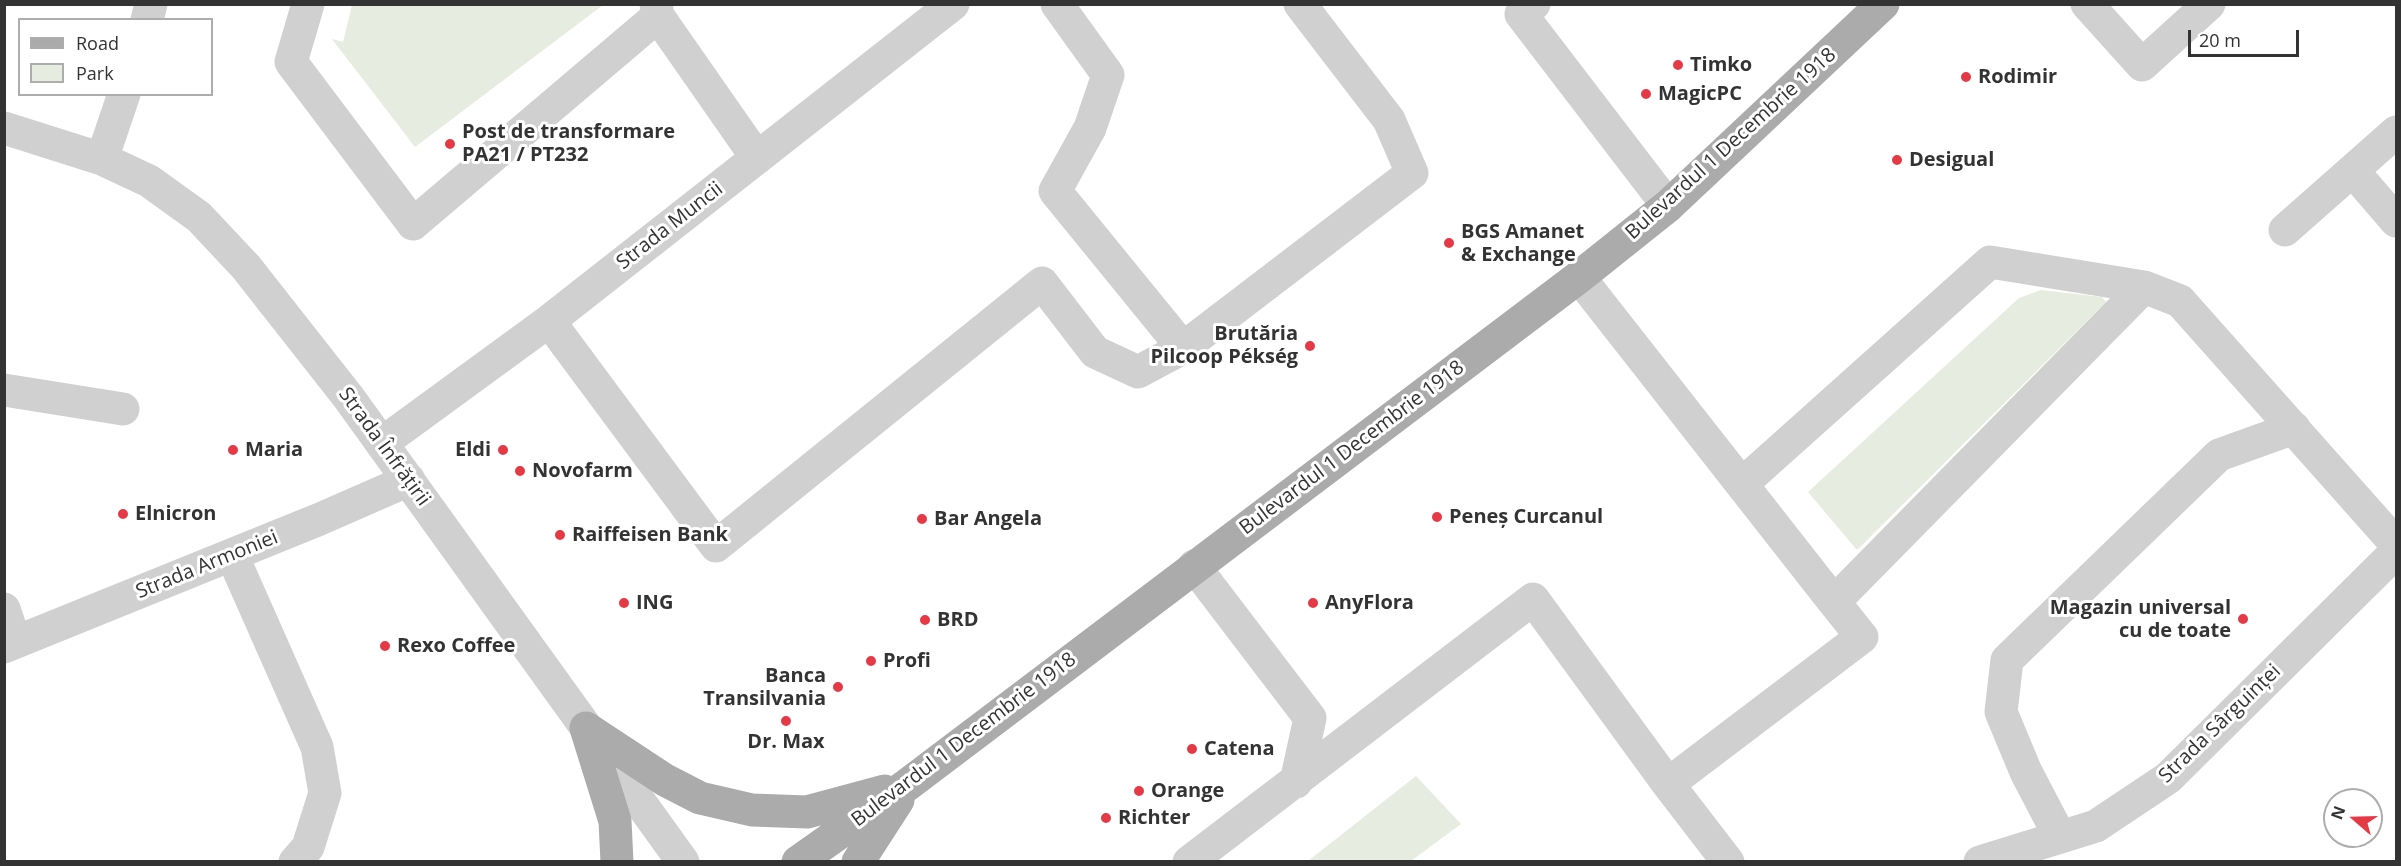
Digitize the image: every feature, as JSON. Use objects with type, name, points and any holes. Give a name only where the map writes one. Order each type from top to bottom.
[{"type":"main road","name":"Bulevardul 1 Decembrie 1918","points":[[798,861],[907,785],[1579,277],[1668,206],[1882,4]]},
{"type":"main road","points":[[586,728],[665,780],[700,798],[752,810],[807,812],[907,785]]},
{"type":"main road","points":[[586,728],[615,821],[617,861]]},
{"type":"main road","points":[[858,861],[907,785]]},
{"type":"street","points":[[308,4],[291,62],[412,224],[657,10],[757,158]]},
{"type":"street","name":"Strada Muncii","points":[[382,443],[549,321],[953,4]]},
{"type":"street","points":[[1057,4],[1108,75],[1090,128],[1055,191],[1183,348]]},
{"type":"street","points":[[549,321],[716,546],[1042,283],[1095,352],[1138,372],[1183,348],[1412,173],[1389,120],[1300,4]]},
{"type":"street","points":[[1534,4],[1521,14],[1668,206]]},
{"type":"street","points":[[2087,4],[2142,65],[2209,4]]},
{"type":"street","points":[[102,159],[123,96]]},
{"type":"street","name":"Strada Înfrățirii","points":[[4,128],[102,159],[149,181],[199,217],[246,267],[338,382],[683,861]]},
{"type":"street","points":[[2285,230],[2397,132]]},
{"type":"street","points":[[2353,171],[2397,222]]},
{"type":"street","points":[[1742,484],[1990,262],[2144,287],[2180,301],[2397,544]]},
{"type":"street","points":[[1579,277],[1862,637],[1668,784]]},
{"type":"street","points":[[1834,602],[2144,287]]},
{"type":"street","points":[[4,390],[123,410]]},
{"type":"street","points":[[2060,837],[2026,772],[2001,712],[2007,660],[2219,455],[2294,428]]},
{"type":"street","name":"Strada Armoniei","points":[[10,645],[232,555],[408,480]]},
{"type":"street","name":"Strada Sârguinței","points":[[1980,861],[2096,826],[2168,778],[2397,552]]},
{"type":"street","points":[[232,555],[317,747],[325,793],[308,847],[295,861]]},
{"type":"street","points":[[1194,566],[1310,718],[1296,782]]},
{"type":"street","points":[[1189,861],[1296,782],[1533,599],[1668,784],[1728,861]]},
{"type":"street","points":[[4,609],[10,645]]},
{"type":"green space","points":[[352,4],[603,5],[415,147],[332,39],[343,42]]},
{"type":"green space","points":[[2041,290],[2102,297],[2106,302],[1857,550],[1808,492],[2019,298]]},
{"type":"green space","points":[[1416,776],[1461,824],[1411,861],[1308,861]]},
{"type":"place","name":"Timko","points":[[1678,65]]},
{"type":"place","name":"Rodimir","points":[[1966,77]]},
{"type":"place","name":"MagicPC","points":[[1646,94]]},
{"type":"place","name":"Post de transformare PA21 / PT232","points":[[450,144]]},
{"type":"place","name":"Desigual","points":[[1897,160]]},
{"type":"place","name":"BGS Amanet & Exchange","points":[[1449,243]]},
{"type":"place","name":"Brutăria Pilcoop Pékség","points":[[1310,346]]},
{"type":"place","name":"Maria","points":[[233,450]]},
{"type":"place","name":"Eldi","points":[[503,450]]},
{"type":"place","name":"Novofarm","points":[[520,471]]},
{"type":"place","name":"Elnicron","points":[[123,514]]},
{"type":"place","name":"Peneș Curcanul","points":[[1437,517]]},
{"type":"place","name":"Bar Angela","points":[[922,519]]},
{"type":"place","name":"Raiffeisen Bank","points":[[560,535]]},
{"type":"place","name":"ING","points":[[624,603]]},
{"type":"place","name":"AnyFlora","points":[[1313,603]]},
{"type":"place","name":"Magazin universal cu de toate","points":[[2243,619]]},
{"type":"place","name":"BRD","points":[[925,620]]},
{"type":"place","name":"Rexo Coffee","points":[[385,646]]},
{"type":"place","name":"Profi","points":[[871,661]]},
{"type":"place","name":"Banca Transilvania","points":[[838,687]]},
{"type":"place","name":"Dr. Max","points":[[786,721]]},
{"type":"place","name":"Catena","points":[[1192,749]]},
{"type":"place","name":"Orange","points":[[1139,791]]},
{"type":"place","name":"Richter","points":[[1106,818]]}]
